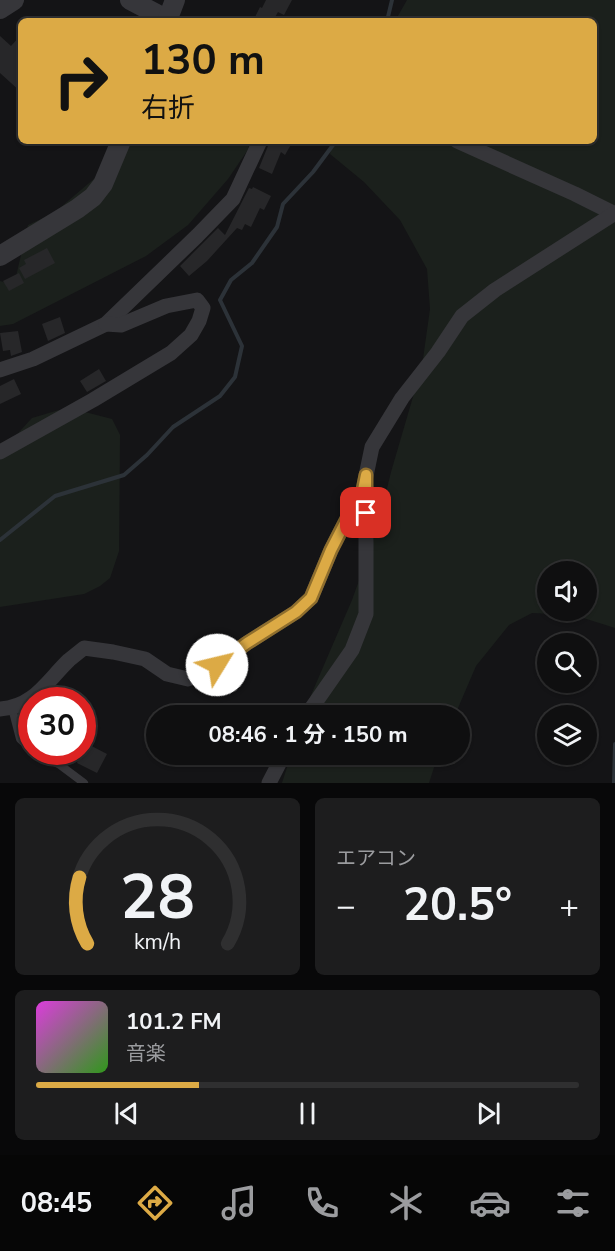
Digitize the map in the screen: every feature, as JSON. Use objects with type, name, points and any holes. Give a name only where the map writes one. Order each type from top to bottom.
[{"type":"street","points":[[0,9],[14,0]]},
{"type":"street","points":[[130,0],[164,18]]},
{"type":"street","points":[[169,18],[175,0]]},
{"type":"street","points":[[0,256],[93,197],[103,184],[120,144]]},
{"type":"street","points":[[0,370],[33,359],[106,324],[233,199],[259,144]]},
{"type":"street","points":[[464,144],[615,214]]},
{"type":"street","points":[[6,708],[26,702],[84,648],[145,659],[167,674],[188,679],[217,665],[296,612],[311,598],[331,550],[362,495],[372,447],[402,398],[438,352],[462,315],[495,290],[615,214]]},
{"type":"street","points":[[0,452],[171,353],[191,335],[203,308],[197,300],[166,306],[121,325],[106,324]]},
{"type":"street","points":[[314,705],[352,650],[366,614],[366,475]]},
{"type":"street","points":[[269,783],[278,765]]},
{"type":"lane","points":[[6,708],[18,735]]},
{"type":"lane","points":[[60,765],[84,783]]},
{"type":"shaded area","points":[[407,0],[615,0],[615,628],[593,621],[597,621],[597,561],[537,561],[537,613],[532,613],[509,625],[476,666],[459,705],[307,705],[352,600],[377,530],[391,472],[422,366],[430,309],[427,269],[400,220],[364,182],[330,154],[332,144],[597,144],[597,18],[397,18]]},
{"type":"shaded area","points":[[126,144],[250,144],[228,179],[188,225],[146,256],[13,324],[0,326],[0,281],[14,285],[28,225],[54,213],[95,178]]},
{"type":"shaded area","points":[[59,410],[85,412],[112,419],[120,435],[119,551],[110,578],[84,594],[0,607],[0,453],[32,418]]},
{"type":"shaded area","points":[[288,765],[435,765],[429,783],[282,783]]},
{"type":"building","points":[[266,0],[292,0],[284,15],[278,12],[275,18],[254,18],[260,7],[262,8]]},
{"type":"building","points":[[0,36],[11,46],[18,38],[18,89],[0,73]]},
{"type":"building","points":[[269,144],[291,144],[285,155],[281,152],[272,174],[259,168]]},
{"type":"building","points":[[253,187],[271,196],[264,210],[260,208],[251,227],[245,224],[242,230],[237,228],[207,261],[189,276],[180,266],[218,228],[225,235],[249,188]]},
{"type":"building","points":[[47,248],[55,263],[25,279],[19,268],[26,264],[24,260]]},
{"type":"building","points":[[19,273],[24,283],[9,291],[3,281]]},
{"type":"building","points":[[60,317],[65,333],[48,341],[42,324]]},
{"type":"building","points":[[18,331],[22,352],[11,356],[10,350],[3,351],[0,333]]},
{"type":"building","points":[[99,369],[106,381],[87,392],[80,381]]},
{"type":"building","points":[[14,379],[21,394],[0,404],[0,386]]},
{"type":"building","points":[[96,748],[107,754],[97,773],[81,765],[96,765]]},
{"type":"waterway","points":[[388,18],[392,0]]},
{"type":"waterway","points":[[0,540],[55,496],[124,475],[147,455],[173,427],[220,396],[235,377],[242,346],[220,300],[231,280],[252,263],[277,227],[283,204],[313,172],[334,144]]},
{"type":"waterway","points":[[614,783],[615,744]]},
{"type":"route","points":[[217,665],[296,612],[311,598],[331,550],[362,495],[366,475],[366,513]]}]
